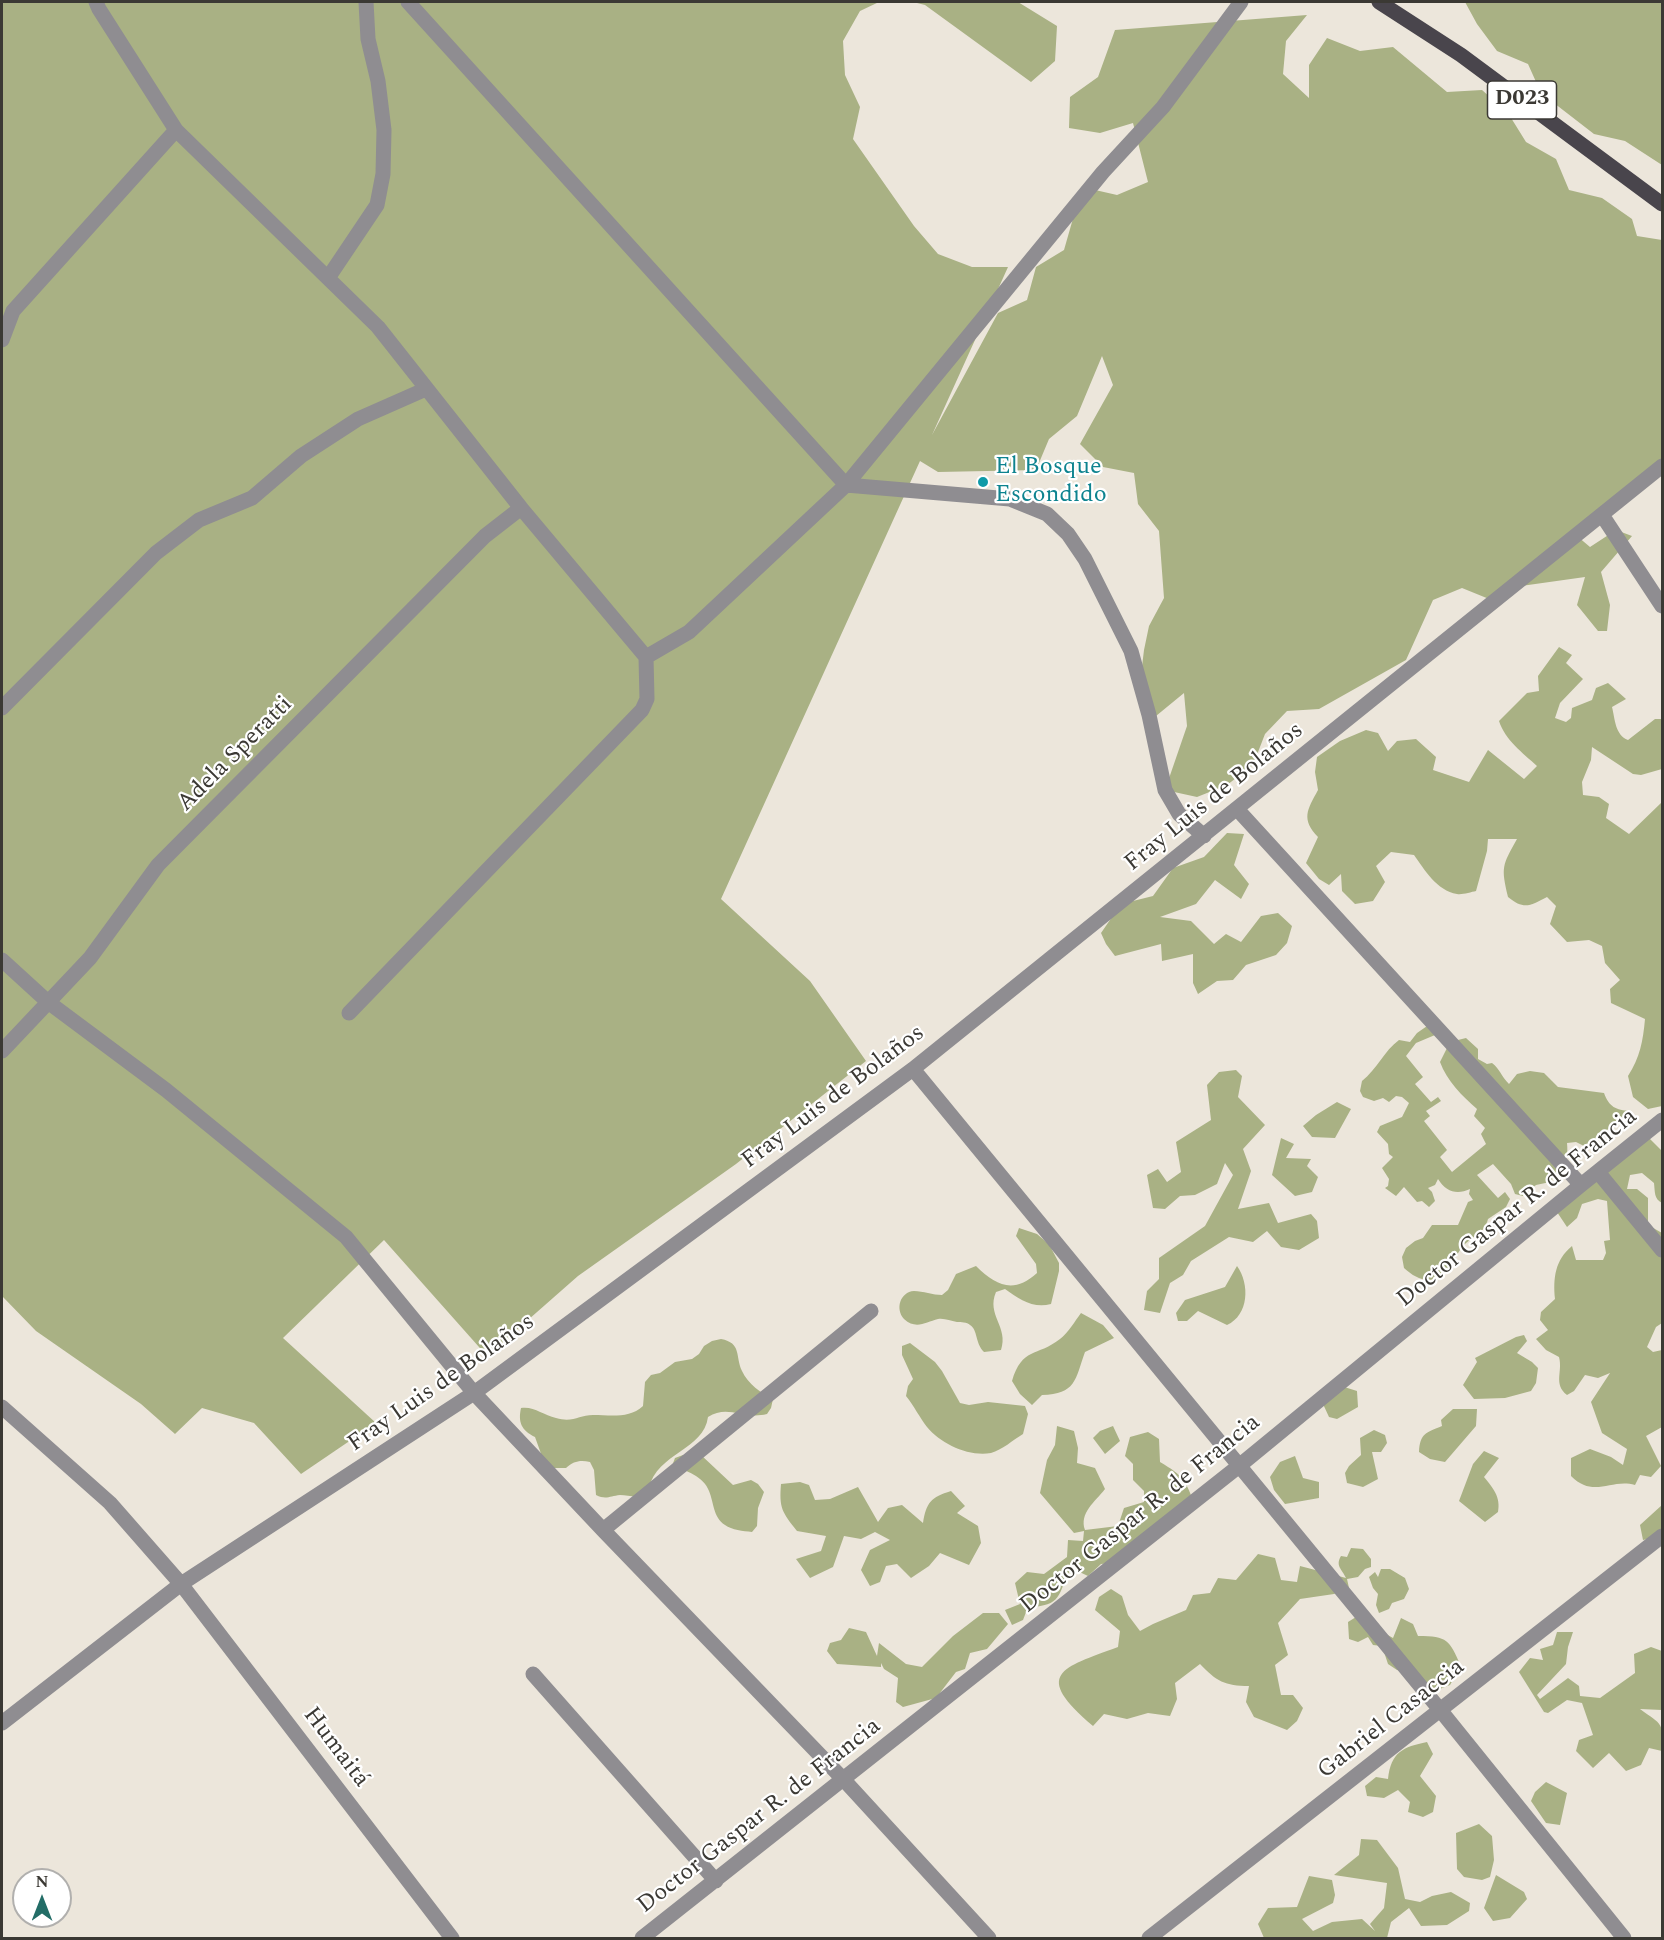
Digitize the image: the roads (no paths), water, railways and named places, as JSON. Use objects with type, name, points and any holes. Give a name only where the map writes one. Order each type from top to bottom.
[{"type":"main road","name":"D023","points":[[1379,2],[1461,54],[1662,204]]},
{"type":"street","points":[[96,2],[176,130],[378,327],[521,508],[646,657],[647,699],[642,710],[349,1013]]},
{"type":"street","points":[[328,278],[377,205],[383,174],[384,130],[378,81],[368,39],[366,2]]},
{"type":"street","points":[[408,2],[846,485],[1010,499],[1047,514],[1068,534],[1085,559],[1131,651],[1149,715],[1165,790],[1179,814],[1204,836]]},
{"type":"street","points":[[646,657],[689,632],[846,485],[1103,172],[1163,106],[1241,2]]},
{"type":"street","points":[[2,339],[13,311],[176,130]]},
{"type":"street","points":[[2,708],[156,553],[199,520],[252,498],[301,456],[358,419],[426,388]]},
{"type":"street","name":"Fray Luis de Bolaños","points":[[2,1723],[182,1584],[474,1393],[913,1069],[1662,466]]},
{"type":"street","name":"Adela Speratti","points":[[2,1051],[90,958],[158,865],[485,536],[521,508]]},
{"type":"street","points":[[1602,515],[1662,606]]},
{"type":"street","points":[[1238,809],[1581,1185]]},
{"type":"street","points":[[2,960],[48,1002],[166,1090],[346,1236],[474,1393],[844,1780],[989,1938]]},
{"type":"street","points":[[913,1069],[1441,1711],[1624,1938]]},
{"type":"street","name":"Doctor Gaspar R. de Francia","points":[[642,1938],[1239,1466],[1662,1120]]},
{"type":"street","points":[[1599,1172],[1662,1250]]},
{"type":"street","points":[[603,1530],[871,1311]]},
{"type":"street","name":"Humaitá","points":[[2,1407],[110,1503],[182,1584],[452,1938]]},
{"type":"street","name":"Gabriel Casaccia","points":[[1149,1938],[1662,1536]]},
{"type":"street","points":[[533,1674],[716,1881]]},
{"type":"place","name":"El Bosque Escondido","points":[[983,482]]}]
